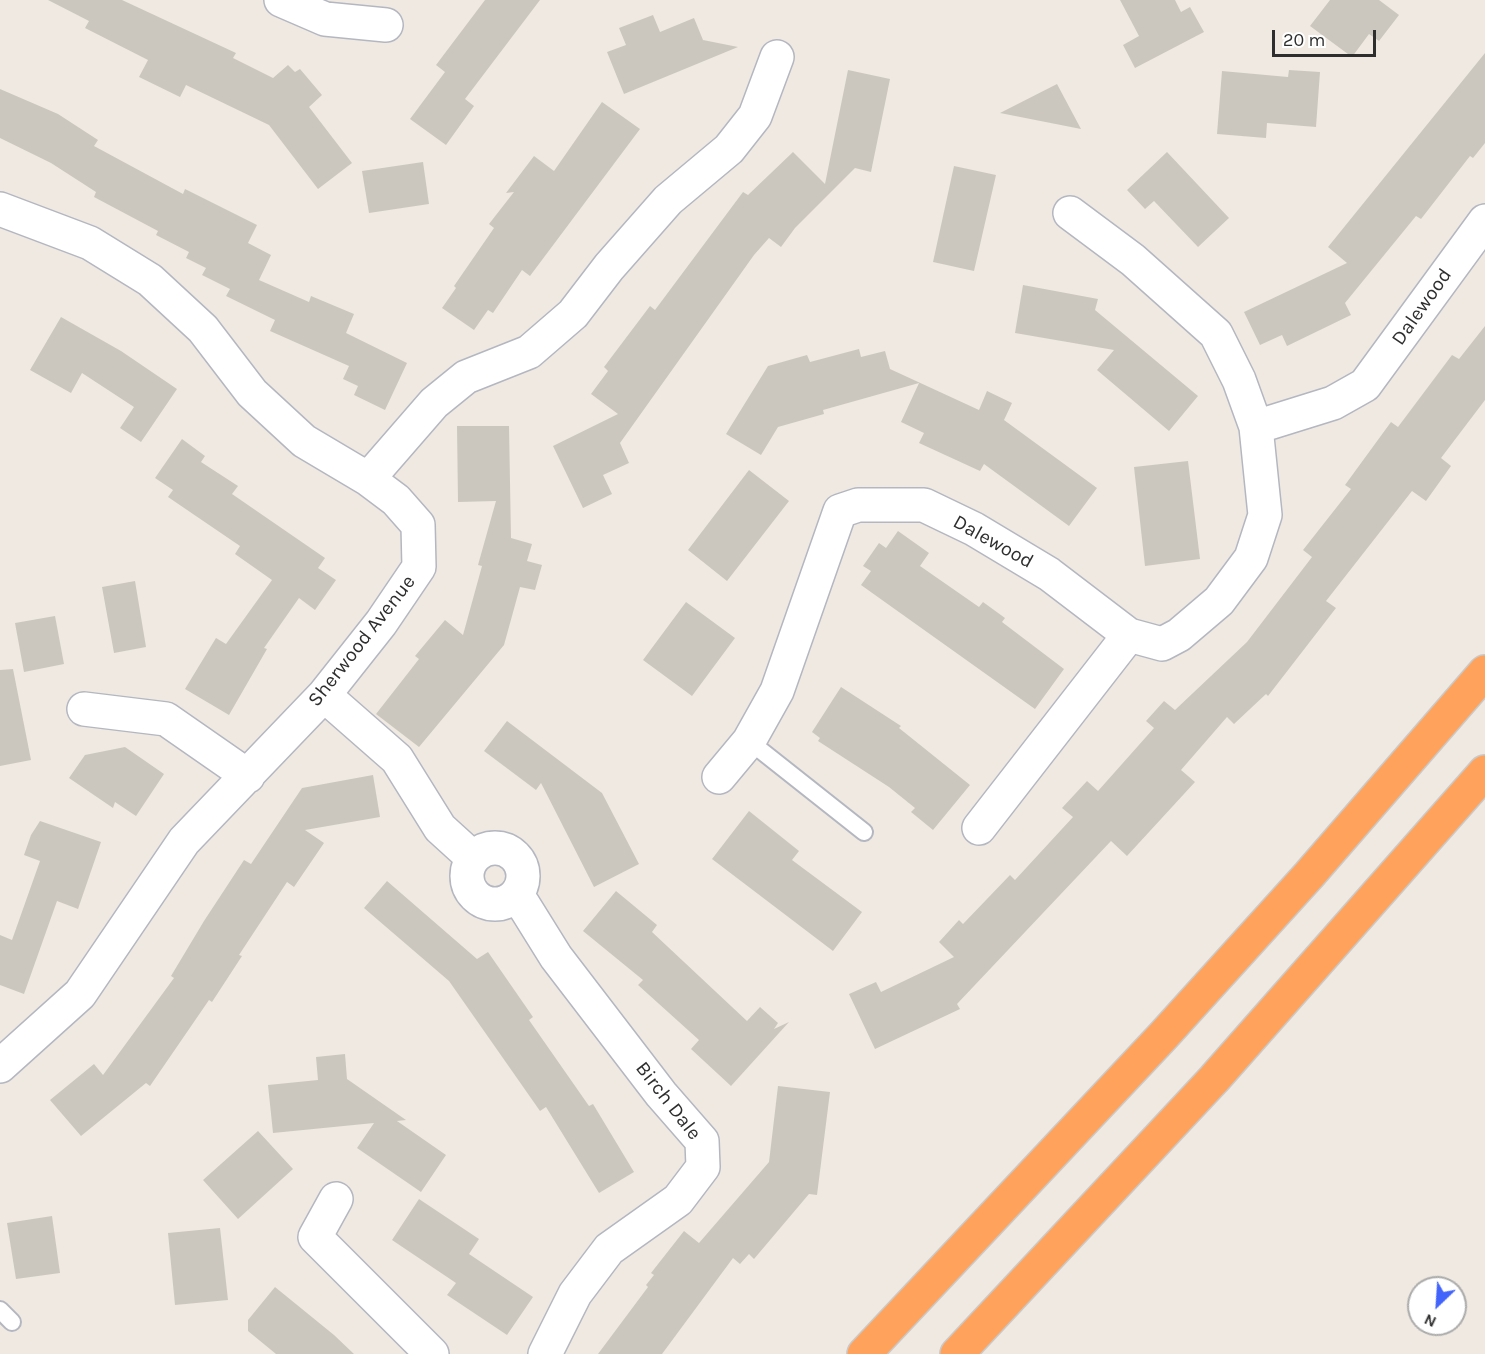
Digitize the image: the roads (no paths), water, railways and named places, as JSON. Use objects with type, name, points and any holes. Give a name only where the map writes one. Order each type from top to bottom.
[{"type":"highway","points":[[864,1354],[1194,1002],[1309,875],[1485,672]]},
{"type":"highway","points":[[957,1354],[1214,1079],[1485,772]]},
{"type":"street","points":[[281,0],[326,19],[386,25]]},
{"type":"street","points":[[368,479],[434,403],[466,377],[529,352],[573,314],[609,267],[669,200],[729,149],[755,116],[777,57]]},
{"type":"street","name":"Sherwood Avenue","points":[[0,210],[90,243],[150,280],[203,329],[252,393],[295,433],[368,479],[396,500],[418,525],[419,567],[381,623],[324,695],[184,841],[81,994],[0,1066]]},
{"type":"street","name":"Dalewood","points":[[719,777],[749,741],[777,691],[840,511],[858,505],[924,505],[974,530],[1049,574],[1129,635],[1162,644],[1179,635],[1219,601],[1251,558],[1265,514],[1256,427],[1239,380],[1216,334],[1133,261],[1070,213]]},
{"type":"street","name":"Dalewood","points":[[1256,427],[1333,403],[1365,385],[1485,221]]},
{"type":"street","points":[[979,828],[1129,635]]},
{"type":"street","name":"Birch Dale","points":[[324,695],[397,759],[441,828],[473,858],[484,850],[496,848],[509,851],[519,860],[523,873],[522,885],[515,897],[523,904],[556,957],[661,1094],[702,1141],[704,1167],[678,1200],[609,1249],[574,1294],[544,1354]]},
{"type":"street","points":[[84,709],[166,719],[248,776]]},
{"type":"street","points":[[336,1199],[315,1237],[432,1354]]},
{"type":"lane","points":[[749,741],[864,831]]}]
